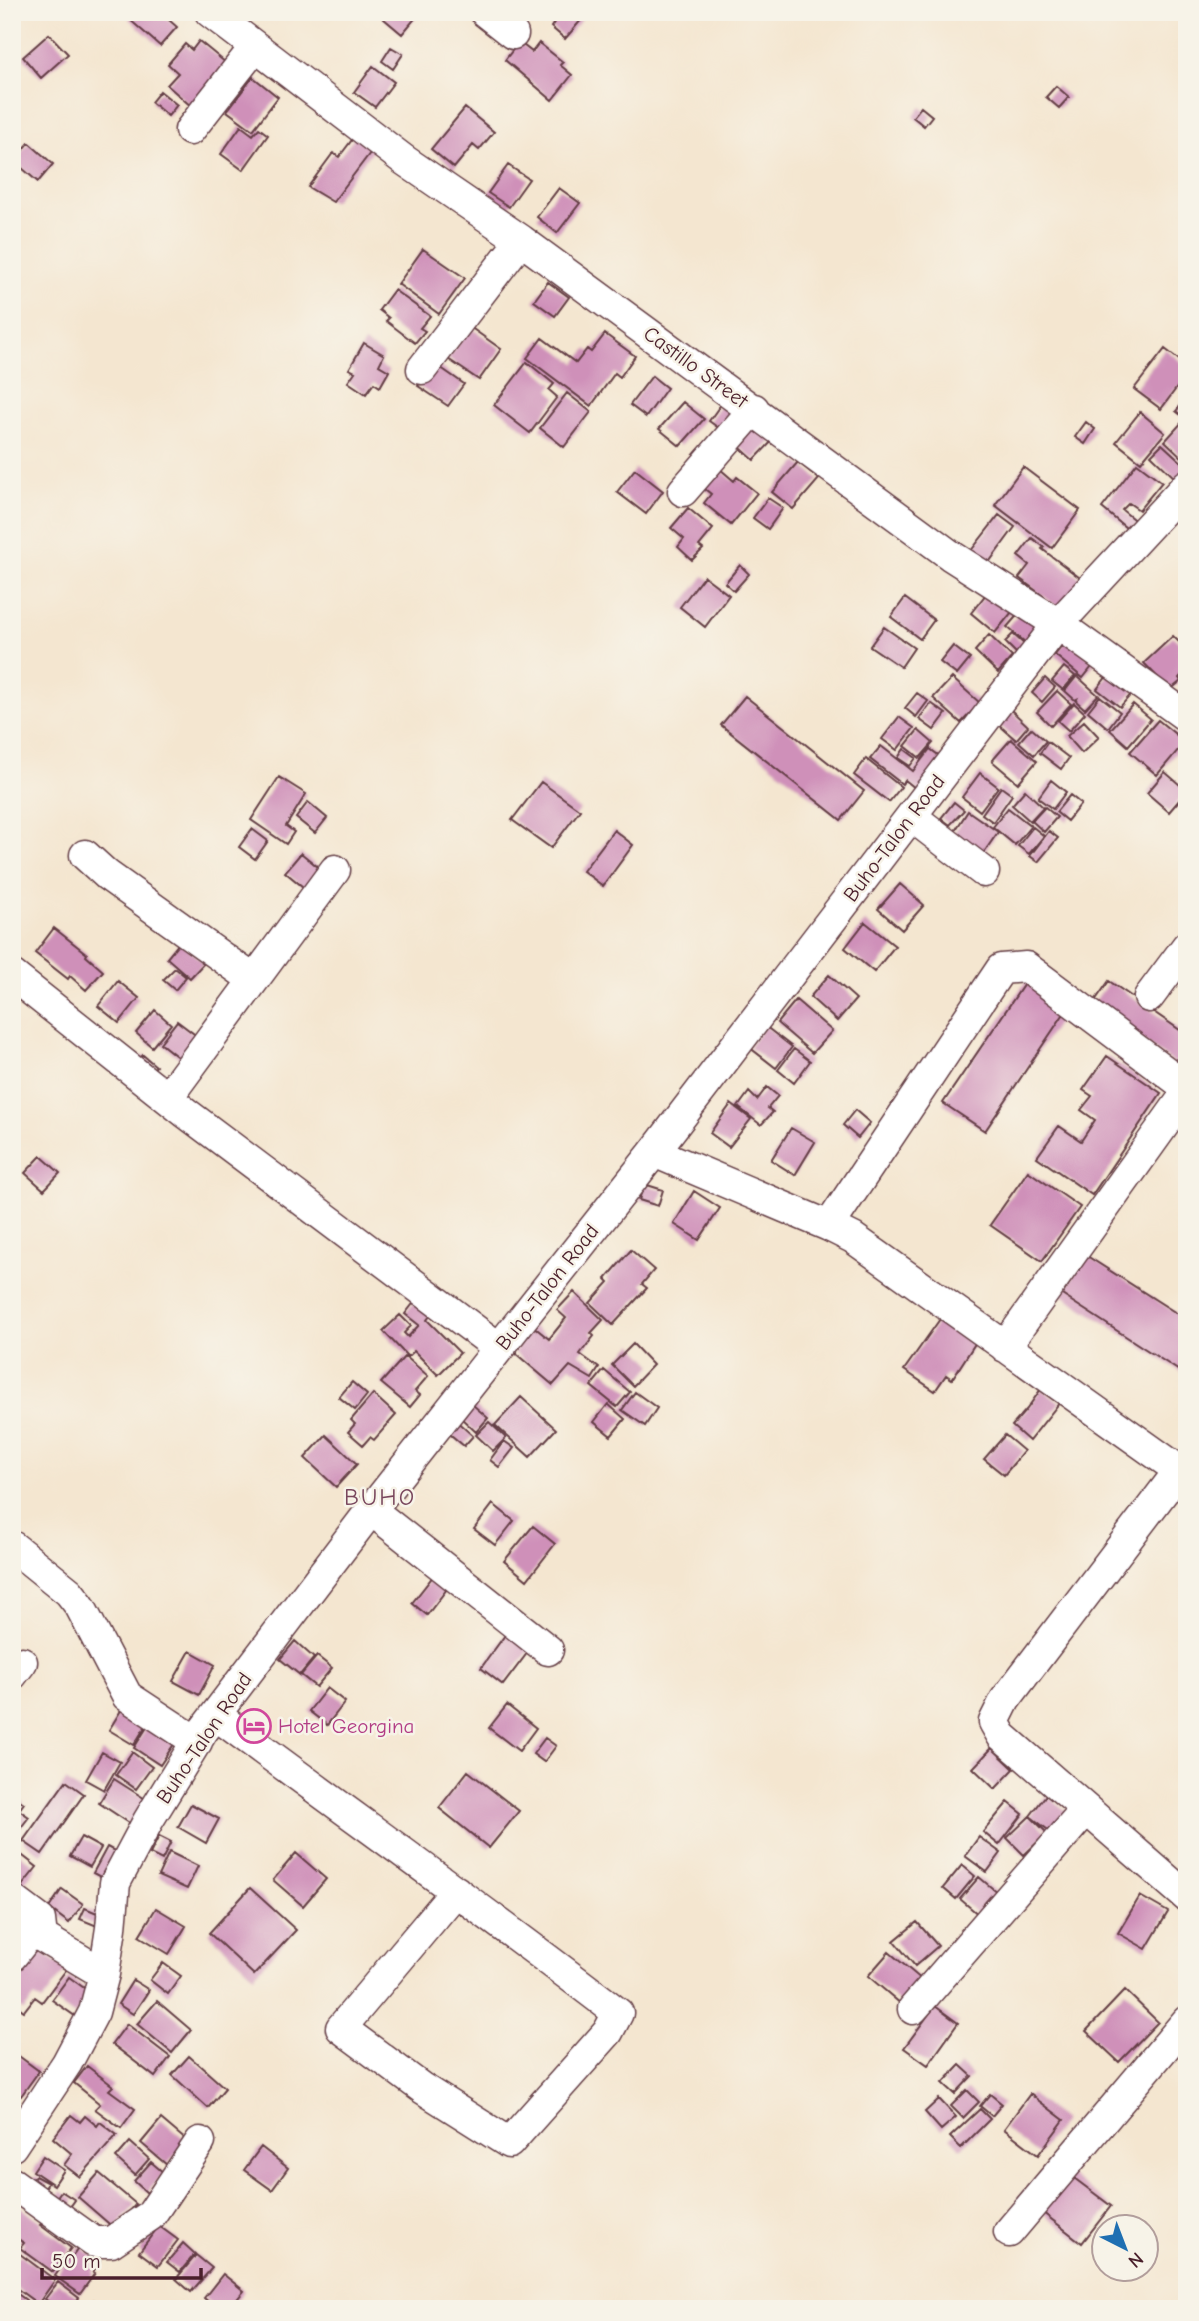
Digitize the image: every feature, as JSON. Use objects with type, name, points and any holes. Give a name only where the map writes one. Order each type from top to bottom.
[{"type":"street","name":"Castillo Street","points":[[210,12],[404,159],[521,240],[950,555],[1058,624],[1187,717]]},
{"type":"street","points":[[485,12],[513,34]]},
{"type":"street","points":[[190,130],[254,47]]},
{"type":"street","points":[[422,369],[521,240]]},
{"type":"street","points":[[683,491],[754,409]]},
{"type":"street","name":"Buho-Talon Road","points":[[12,2146],[73,2053],[94,2012],[104,1974],[115,1883],[148,1821],[216,1715],[371,1510],[654,1152],[1058,624],[1187,485]]},
{"type":"street","points":[[911,816],[984,872]]},
{"type":"street","points":[[85,855],[107,875],[254,980]]},
{"type":"street","points":[[167,1098],[335,870]]},
{"type":"street","points":[[1149,997],[1187,946]]},
{"type":"street","points":[[829,1226],[1001,969],[1026,967],[1181,1083],[1185,1093],[1005,1347]]},
{"type":"street","points":[[12,975],[167,1098],[499,1348]]},
{"type":"street","points":[[654,1152],[853,1238],[1183,1473],[1004,1700],[993,1722],[1002,1736],[1085,1811],[1187,1897]]},
{"type":"street","points":[[371,1510],[548,1650]]},
{"type":"street","points":[[12,1546],[69,1592],[80,1606],[127,1696],[197,1742]]},
{"type":"street","points":[[216,1715],[456,1891],[618,2013],[608,2032],[509,2143],[422,2088],[341,2028],[456,1891]]},
{"type":"street","points":[[913,2009],[1085,1811]]},
{"type":"street","points":[[12,1899],[40,1920],[42,1937]]},
{"type":"street","points":[[12,1956],[32,1931],[104,1974]]},
{"type":"street","points":[[1009,2232],[1187,2021]]},
{"type":"street","points":[[12,2183],[94,2242],[111,2242],[151,2215],[200,2142]]},
{"type":"building","points":[[135,12],[160,12],[177,27],[160,46],[129,19]]},
{"type":"building","points":[[387,12],[414,12],[418,15],[402,34],[383,18]]},
{"type":"building","points":[[547,12],[588,12],[565,39],[551,27],[556,20]]},
{"type":"building","points":[[49,34],[68,54],[41,78],[23,57]]},
{"type":"building","points":[[199,41],[231,67],[192,107],[167,85],[178,73],[168,64],[185,44],[192,50]]},
{"type":"building","points":[[519,42],[532,52],[539,43],[563,62],[560,65],[572,75],[552,100],[505,60]]},
{"type":"building","points":[[391,47],[403,54],[393,69],[382,61]]},
{"type":"building","points":[[373,66],[394,82],[375,107],[354,92]]},
{"type":"building","points":[[253,77],[278,97],[253,130],[227,111]]},
{"type":"building","points":[[1056,86],[1069,97],[1059,108],[1046,97]]},
{"type":"building","points":[[160,91],[177,105],[168,116],[151,102]]},
{"type":"building","points":[[921,107],[932,116],[924,126],[913,117]]},
{"type":"building","points":[[465,108],[494,132],[479,150],[473,145],[454,168],[431,149]]},
{"type":"building","points":[[241,126],[253,135],[259,128],[268,135],[243,170],[221,154]]},
{"type":"building","points":[[355,136],[373,149],[333,202],[308,187],[333,153],[339,157]]},
{"type":"building","points":[[29,143],[53,164],[38,182],[14,161]]},
{"type":"building","points":[[508,165],[529,179],[509,207],[488,193]]},
{"type":"building","points":[[559,188],[580,203],[557,233],[537,217]]},
{"type":"building","points":[[423,249],[465,278],[439,314],[398,284]]},
{"type":"building","points":[[548,282],[569,297],[555,316],[534,301]]},
{"type":"building","points":[[394,290],[430,316],[420,328],[425,331],[415,343],[386,321],[389,318],[379,310]]},
{"type":"building","points":[[470,327],[501,349],[479,380],[448,359]]},
{"type":"building","points":[[605,334],[635,356],[620,377],[615,373],[591,406],[527,358],[542,338],[576,363],[587,349],[591,352]]},
{"type":"building","points":[[364,343],[384,355],[379,365],[389,371],[380,387],[374,383],[366,394],[348,382],[355,372],[349,369]]},
{"type":"building","points":[[1165,349],[1187,366],[1187,386],[1184,390],[1178,386],[1161,409],[1134,389]]},
{"type":"building","points":[[527,362],[554,384],[549,390],[557,397],[530,433],[494,405]]},
{"type":"building","points":[[434,363],[464,384],[448,406],[418,386]]},
{"type":"building","points":[[652,376],[667,388],[646,417],[630,405]]},
{"type":"building","points":[[567,393],[591,412],[564,447],[540,428]]},
{"type":"building","points":[[1187,398],[1187,420],[1176,411]]},
{"type":"building","points":[[724,400],[736,409],[720,429],[709,421]]},
{"type":"building","points":[[683,402],[704,419],[680,446],[659,429]]},
{"type":"building","points":[[1140,412],[1165,433],[1141,462],[1116,442]]},
{"type":"building","points":[[752,420],[774,439],[754,460],[733,441]]},
{"type":"building","points":[[1184,420],[1187,422],[1187,462],[1165,441]]},
{"type":"building","points":[[1086,422],[1095,429],[1085,444],[1075,437]]},
{"type":"building","points":[[1162,444],[1187,467],[1187,479],[1181,484],[1151,455]]},
{"type":"building","points":[[712,462],[734,481],[737,477],[757,493],[731,525],[704,503],[711,494],[696,482]]},
{"type":"building","points":[[798,462],[819,479],[793,509],[772,492]]},
{"type":"building","points":[[1137,463],[1162,482],[1139,510],[1129,503],[1122,510],[1138,523],[1131,532],[1102,508]]},
{"type":"building","points":[[1023,467],[1080,510],[1052,548],[995,505]]},
{"type":"building","points":[[635,469],[663,491],[646,514],[617,492]]},
{"type":"building","points":[[768,498],[783,508],[768,529],[753,518]]},
{"type":"building","points":[[688,508],[713,529],[699,546],[703,549],[692,560],[678,547],[684,539],[671,528]]},
{"type":"building","points":[[999,515],[1015,527],[987,565],[970,552]]},
{"type":"building","points":[[1032,538],[1044,547],[1042,549],[1084,581],[1062,610],[1019,578],[1029,565],[1018,556]]},
{"type":"building","points":[[740,565],[749,574],[734,591],[725,583]]},
{"type":"building","points":[[704,576],[729,595],[705,627],[680,607]]},
{"type":"building","points":[[987,593],[1012,612],[995,633],[971,613]]},
{"type":"building","points":[[905,598],[934,620],[920,639],[891,617]]},
{"type":"building","points":[[1021,611],[1046,632],[1032,648],[1007,627]]},
{"type":"building","points":[[884,627],[914,648],[901,667],[870,646]]},
{"type":"building","points":[[1013,634],[1025,645],[1017,654],[1005,642]]},
{"type":"building","points":[[989,635],[1012,657],[998,673],[975,651]]},
{"type":"building","points":[[1173,636],[1187,650],[1187,658],[1182,663],[1187,669],[1179,678],[1181,681],[1170,690],[1144,663]]},
{"type":"building","points":[[1067,640],[1095,663],[1083,678],[1055,655]]},
{"type":"building","points":[[953,646],[970,659],[957,675],[940,662]]},
{"type":"building","points":[[1064,667],[1075,676],[1063,690],[1052,681]]},
{"type":"building","points":[[1111,671],[1135,690],[1120,707],[1097,689]]},
{"type":"building","points":[[1077,676],[1098,695],[1085,709],[1065,691]]},
{"type":"building","points":[[952,678],[980,703],[961,723],[933,698]]},
{"type":"building","points":[[1045,678],[1055,687],[1042,702],[1032,693]]},
{"type":"building","points":[[1057,691],[1071,704],[1051,726],[1037,712]]},
{"type":"building","points":[[917,693],[928,701],[916,717],[905,708]]},
{"type":"building","points":[[745,696],[864,791],[841,820],[721,725]]},
{"type":"building","points":[[1100,696],[1120,712],[1108,728],[1088,711]]},
{"type":"building","points":[[931,703],[946,714],[934,730],[919,719]]},
{"type":"building","points":[[1074,703],[1085,713],[1069,731],[1058,721]]},
{"type":"building","points":[[1133,704],[1151,719],[1128,746],[1110,730]]},
{"type":"building","points":[[1011,710],[1028,726],[1016,740],[998,724]]},
{"type":"building","points":[[899,717],[914,728],[897,750],[882,739]]},
{"type":"building","points":[[1158,720],[1185,742],[1157,775],[1130,752]]},
{"type":"building","points":[[1084,721],[1099,737],[1082,753],[1067,736]]},
{"type":"building","points":[[1031,728],[1046,741],[1034,755],[1019,742]]},
{"type":"building","points":[[918,730],[933,743],[920,758],[905,746]]},
{"type":"building","points":[[1011,739],[1037,761],[1018,783],[992,761]]},
{"type":"building","points":[[1048,742],[1069,758],[1061,769],[1040,753]]},
{"type":"building","points":[[881,746],[913,771],[930,749],[945,760],[920,792],[905,780],[902,784],[870,759]]},
{"type":"building","points":[[904,749],[916,758],[910,766],[898,758]]},
{"type":"building","points":[[866,759],[901,787],[889,802],[854,775]]},
{"type":"building","points":[[1165,772],[1187,791],[1169,812],[1147,793]]},
{"type":"building","points":[[980,773],[998,787],[980,811],[962,797]]},
{"type":"building","points":[[279,777],[306,794],[286,826],[294,832],[286,844],[251,820]]},
{"type":"building","points":[[1051,780],[1066,792],[1053,809],[1038,798]]},
{"type":"building","points":[[541,782],[580,810],[551,848],[512,820]]},
{"type":"building","points":[[1001,787],[1012,795],[993,822],[982,814]]},
{"type":"building","points":[[1025,790],[1043,807],[1030,821],[1012,805]]},
{"type":"building","points":[[1070,795],[1081,804],[1067,821],[1056,812]]},
{"type":"building","points":[[308,802],[327,818],[315,833],[296,818]]},
{"type":"building","points":[[954,802],[964,810],[950,825],[941,818]]},
{"type":"building","points":[[1045,807],[1057,817],[1044,832],[1032,821]]},
{"type":"building","points":[[1008,808],[1031,826],[1015,845],[993,827]]},
{"type":"building","points":[[968,811],[998,832],[980,858],[951,837]]},
{"type":"building","points":[[1033,827],[1044,836],[1029,854],[1018,846]]},
{"type":"building","points":[[252,829],[268,841],[255,859],[239,847]]},
{"type":"building","points":[[614,830],[633,845],[603,886],[583,871]]},
{"type":"building","points":[[1049,831],[1058,838],[1038,862],[1030,856]]},
{"type":"building","points":[[301,853],[324,872],[308,891],[285,872]]},
{"type":"building","points":[[900,884],[924,905],[902,930],[878,909]]},
{"type":"building","points":[[865,922],[895,946],[874,972],[845,948]]},
{"type":"building","points":[[54,928],[87,954],[103,971],[86,990],[35,953]]},
{"type":"building","points":[[180,942],[204,963],[190,978],[167,958]]},
{"type":"building","points":[[175,968],[186,977],[175,990],[163,980]]},
{"type":"building","points":[[829,975],[856,999],[837,1021],[810,997]]},
{"type":"building","points":[[118,981],[139,998],[119,1023],[98,1006]]},
{"type":"building","points":[[1026,981],[1067,1009],[985,1131],[943,1103]]},
{"type":"building","points":[[1109,981],[1187,1035],[1187,1072],[1092,1005]]},
{"type":"building","points":[[796,1000],[832,1031],[812,1053],[777,1023]]},
{"type":"building","points":[[155,1010],[171,1024],[152,1047],[136,1033]]},
{"type":"building","points":[[177,1021],[202,1040],[184,1062],[160,1043]]},
{"type":"building","points":[[765,1026],[792,1047],[776,1068],[749,1047]]},
{"type":"building","points":[[794,1049],[810,1061],[794,1083],[778,1070]]},
{"type":"building","points":[[143,1055],[156,1066],[146,1078],[133,1066]]},
{"type":"building","points":[[1107,1056],[1161,1093],[1092,1195],[1037,1157],[1059,1126],[1081,1141],[1095,1120],[1081,1110],[1092,1096],[1083,1090]]},
{"type":"building","points":[[767,1087],[778,1096],[768,1108],[773,1112],[761,1125],[738,1107],[749,1092],[757,1100]]},
{"type":"building","points":[[731,1104],[751,1119],[729,1147],[710,1133]]},
{"type":"building","points":[[855,1110],[870,1123],[858,1138],[843,1125]]},
{"type":"building","points":[[791,1128],[815,1142],[795,1175],[771,1160]]},
{"type":"building","points":[[41,1156],[60,1173],[44,1190],[25,1173]]},
{"type":"building","points":[[1028,1171],[1080,1207],[1042,1261],[990,1225]]},
{"type":"building","points":[[644,1184],[663,1190],[658,1206],[639,1200]]},
{"type":"building","points":[[694,1191],[720,1208],[699,1240],[674,1224]]},
{"type":"building","points":[[631,1250],[654,1270],[642,1284],[647,1288],[613,1325],[590,1303],[609,1282],[606,1279]]},
{"type":"building","points":[[1087,1256],[1184,1318],[1187,1314],[1187,1376],[1062,1295]]},
{"type":"building","points":[[574,1292],[603,1320],[591,1333],[594,1336],[580,1354],[599,1368],[592,1379],[570,1366],[553,1385],[514,1352],[533,1326],[549,1339],[566,1318],[557,1310]]},
{"type":"building","points":[[419,1296],[436,1308],[427,1320],[460,1353],[438,1375],[414,1351],[408,1357],[383,1331],[400,1315],[411,1326],[404,1333],[408,1337],[419,1325],[405,1314]]},
{"type":"building","points":[[940,1319],[976,1342],[952,1379],[946,1375],[935,1391],[904,1370]]},
{"type":"building","points":[[633,1344],[653,1365],[633,1386],[612,1365]]},
{"type":"building","points":[[405,1356],[428,1376],[415,1391],[420,1395],[410,1407],[381,1383]]},
{"type":"building","points":[[604,1370],[630,1392],[617,1407],[591,1386]]},
{"type":"building","points":[[352,1382],[367,1395],[355,1410],[339,1397]]},
{"type":"building","points":[[1041,1389],[1060,1402],[1029,1441],[1012,1426]]},
{"type":"building","points":[[635,1392],[657,1408],[645,1426],[622,1410]]},
{"type":"building","points":[[373,1394],[396,1415],[374,1440],[370,1437],[363,1445],[348,1432],[355,1424],[351,1420]]},
{"type":"building","points":[[521,1397],[556,1429],[530,1457],[495,1425]]},
{"type":"building","points":[[608,1404],[625,1419],[611,1436],[594,1422]]},
{"type":"building","points":[[473,1405],[488,1418],[476,1432],[461,1418]]},
{"type":"building","points":[[453,1418],[473,1436],[464,1446],[444,1429]]},
{"type":"building","points":[[489,1422],[506,1438],[493,1451],[476,1435]]},
{"type":"building","points":[[326,1435],[357,1464],[336,1487],[305,1458]]},
{"type":"building","points":[[1005,1435],[1024,1451],[1004,1475],[984,1459]]},
{"type":"building","points":[[504,1441],[514,1448],[499,1467],[490,1460]]},
{"type":"building","points":[[493,1504],[514,1521],[495,1545],[474,1529]]},
{"type":"building","points":[[533,1526],[555,1544],[527,1580],[504,1561]]},
{"type":"building","points":[[438,1570],[453,1581],[427,1615],[412,1603]]},
{"type":"building","points":[[508,1631],[531,1648],[503,1685],[481,1668]]},
{"type":"building","points":[[295,1641],[314,1658],[300,1675],[280,1659]]},
{"type":"building","points":[[190,1651],[215,1665],[199,1695],[173,1681]]},
{"type":"building","points":[[317,1656],[332,1668],[316,1687],[301,1675]]},
{"type":"building","points":[[327,1688],[345,1702],[327,1725],[309,1711]]},
{"type":"building","points":[[507,1705],[536,1728],[519,1751],[489,1728]]},
{"type":"building","points":[[123,1707],[148,1722],[134,1745],[109,1730]]},
{"type":"building","points":[[149,1724],[176,1741],[160,1765],[134,1748]]},
{"type":"building","points":[[545,1738],[556,1746],[544,1762],[533,1754]]},
{"type":"building","points":[[992,1748],[1014,1769],[995,1789],[973,1768]]},
{"type":"building","points":[[102,1752],[120,1762],[104,1790],[86,1780]]},
{"type":"building","points":[[132,1752],[152,1767],[136,1789],[116,1775]]},
{"type":"building","points":[[468,1771],[519,1811],[489,1848],[439,1808]]},
{"type":"building","points":[[114,1779],[150,1802],[134,1826],[99,1803]]},
{"type":"building","points":[[66,1781],[84,1794],[42,1854],[23,1841]]},
{"type":"building","points":[[12,1795],[24,1803],[19,1810],[29,1817],[12,1839]]},
{"type":"building","points":[[1046,1795],[1073,1816],[1056,1836],[1030,1816]]},
{"type":"building","points":[[1008,1802],[1023,1814],[999,1845],[983,1832]]},
{"type":"building","points":[[191,1804],[219,1819],[206,1843],[178,1827]]},
{"type":"building","points":[[1030,1816],[1047,1833],[1024,1855],[1007,1838]]},
{"type":"building","points":[[159,1836],[171,1842],[162,1860],[150,1854]]},
{"type":"building","points":[[81,1837],[101,1848],[90,1867],[70,1856]]},
{"type":"building","points":[[979,1837],[1001,1853],[987,1872],[965,1856]]},
{"type":"building","points":[[107,1847],[120,1854],[106,1880],[93,1873]]},
{"type":"building","points":[[14,1849],[37,1867],[17,1892],[12,1888]]},
{"type":"building","points":[[169,1852],[198,1866],[187,1889],[158,1876]]},
{"type":"building","points":[[296,1853],[326,1879],[303,1906],[273,1880]]},
{"type":"building","points":[[962,1865],[975,1876],[956,1899],[943,1888]]},
{"type":"building","points":[[979,1877],[998,1893],[979,1915],[960,1899]]},
{"type":"building","points":[[250,1888],[296,1930],[254,1975],[209,1933]]},
{"type":"building","points":[[62,1889],[83,1904],[69,1923],[49,1908]]},
{"type":"building","points":[[1140,1896],[1168,1912],[1146,1949],[1118,1933]]},
{"type":"building","points":[[85,1908],[102,1915],[97,1926],[80,1919]]},
{"type":"building","points":[[156,1908],[186,1926],[169,1954],[139,1936]]},
{"type":"building","points":[[917,1922],[938,1946],[915,1966],[894,1941]]},
{"type":"building","points":[[28,1942],[66,1970],[42,2002],[35,1997],[24,2011],[12,2002],[12,1963]]},
{"type":"building","points":[[889,1952],[922,1980],[901,2004],[868,1976]]},
{"type":"building","points":[[163,1963],[181,1976],[168,1994],[150,1980]]},
{"type":"building","points":[[69,1977],[91,1993],[75,2016],[52,2000]]},
{"type":"building","points":[[133,1980],[149,1990],[133,2014],[118,2004]]},
{"type":"building","points":[[1125,1990],[1158,2022],[1119,2062],[1086,2031]]},
{"type":"building","points":[[157,2001],[191,2030],[172,2053],[137,2024]]},
{"type":"building","points":[[935,2006],[958,2023],[928,2065],[904,2048]]},
{"type":"building","points":[[127,2024],[170,2057],[155,2077],[112,2044]]},
{"type":"building","points":[[12,2051],[39,2071],[21,2096],[12,2090]]},
{"type":"building","points":[[189,2056],[225,2088],[208,2108],[172,2075]]},
{"type":"building","points":[[960,2065],[972,2076],[955,2094],[943,2083]]},
{"type":"building","points":[[87,2066],[113,2086],[109,2090],[135,2109],[121,2128],[95,2109],[100,2104],[74,2083]]},
{"type":"building","points":[[967,2090],[979,2102],[963,2118],[951,2106]]},
{"type":"building","points":[[990,2094],[1002,2104],[992,2116],[980,2106]]},
{"type":"building","points":[[1030,2094],[1064,2120],[1038,2155],[1004,2129]]},
{"type":"building","points":[[939,2099],[956,2117],[941,2130],[925,2112]]},
{"type":"building","points":[[980,2109],[990,2119],[961,2148],[950,2137]]},
{"type":"building","points":[[71,2115],[80,2122],[85,2116],[97,2126],[100,2122],[117,2135],[80,2177],[64,2165],[72,2154],[53,2138]]},
{"type":"building","points":[[161,2119],[187,2141],[167,2165],[141,2143]]},
{"type":"building","points":[[130,2142],[149,2159],[135,2175],[116,2158]]},
{"type":"building","points":[[261,2147],[288,2168],[272,2190],[244,2170]]},
{"type":"building","points":[[43,2156],[64,2170],[54,2185],[33,2171]]},
{"type":"building","points":[[151,2162],[164,2173],[147,2193],[134,2181]]},
{"type":"building","points":[[99,2173],[136,2204],[115,2229],[78,2197]]},
{"type":"building","points":[[1070,2175],[1111,2206],[1106,2212],[1090,2212],[1090,2233],[1082,2243],[1042,2212]]},
{"type":"building","points":[[35,2176],[48,2183],[39,2198],[27,2190]]},
{"type":"building","points":[[61,2191],[75,2200],[62,2218],[49,2208]]},
{"type":"building","points":[[15,2203],[71,2248],[53,2272],[20,2248],[24,2243],[12,2235],[12,2207]]},
{"type":"building","points":[[159,2226],[178,2240],[158,2266],[139,2252]]},
{"type":"building","points":[[183,2243],[195,2254],[180,2272],[167,2262]]},
{"type":"building","points":[[80,2246],[100,2261],[80,2294],[55,2276]]},
{"type":"building","points":[[20,2254],[55,2280],[38,2304],[12,2285],[12,2266]]},
{"type":"building","points":[[196,2255],[212,2268],[191,2292],[176,2279]]},
{"type":"building","points":[[223,2274],[244,2291],[229,2309],[217,2309],[204,2298]]},
{"type":"building","points":[[58,2282],[79,2298],[70,2309],[58,2309],[45,2299]]},
{"type":"building","points":[[12,2290],[26,2300],[20,2309],[12,2309]]},
{"type":"building","points":[[94,2300],[105,2309],[86,2309]]},
{"type":"place","name":"Hotel Georgina","points":[[254,1726]]},
{"type":"district","name":"BUHO","points":[[380,1497]]}]
